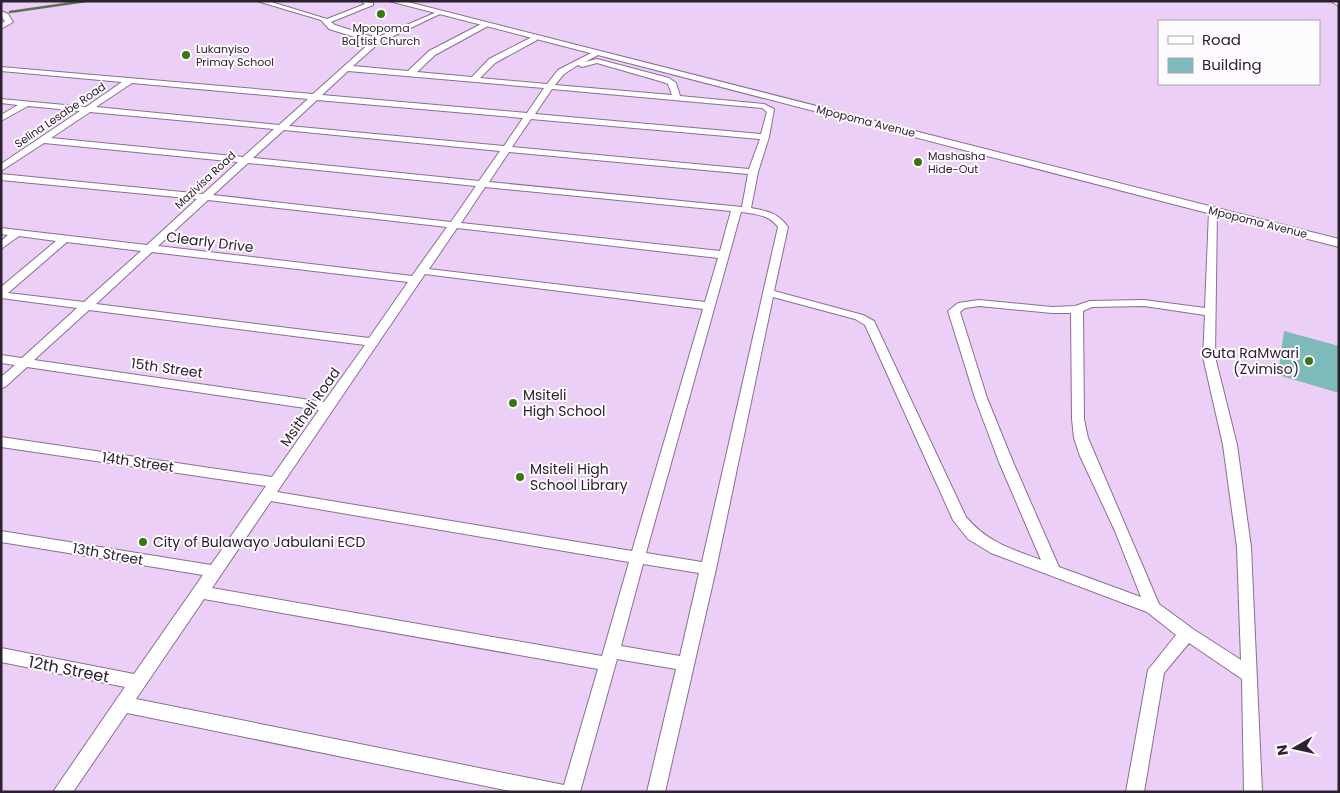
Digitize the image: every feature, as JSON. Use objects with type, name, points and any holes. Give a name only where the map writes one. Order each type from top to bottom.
[{"type":"street","points":[[260,1],[327,21],[332,27],[376,41]]},
{"type":"street","points":[[327,21],[371,4],[364,1]]},
{"type":"street","name":"Mpopoma Avenue","points":[[393,1],[1339,243]]},
{"type":"street","points":[[1334,1],[1339,3]]},
{"type":"street","points":[[1,13],[6,15],[8,22],[1,28]]},
{"type":"street","name":"Mazivisa Road","points":[[1,384],[376,41],[439,13]]},
{"type":"street","points":[[409,75],[432,53],[485,24]]},
{"type":"street","points":[[473,81],[492,61],[534,38]]},
{"type":"street","name":"Msitheli Road","points":[[62,792],[482,184],[531,116],[554,88],[561,72],[595,53]]},
{"type":"street","points":[[554,88],[571,72],[588,62],[597,61],[670,82],[677,99]]},
{"type":"street","points":[[346,68],[764,106],[771,111],[765,136],[741,210],[723,255],[571,792]]},
{"type":"street","points":[[1,69],[765,136]]},
{"type":"street","name":"Selina Lesabe Road","points":[[1,168],[131,80]]},
{"type":"street","points":[[1,102],[88,108],[753,172]]},
{"type":"street","points":[[1,119],[26,104]]},
{"type":"street","points":[[42,140],[741,210],[769,214],[776,218],[783,227],[708,569],[656,792]]},
{"type":"street","points":[[1,177],[455,224],[723,255]]},
{"type":"street","points":[[1214,211],[1209,312],[1209,357],[1230,445],[1244,546],[1253,792]]},
{"type":"street","name":"Clearly Drive","points":[[1,232],[710,306]]},
{"type":"street","points":[[1,246],[17,233]]},
{"type":"street","points":[[1,294],[64,239]]},
{"type":"street","points":[[769,293],[859,317],[870,323],[960,520],[973,535],[996,549],[1153,608],[1187,634],[1250,675]]},
{"type":"street","points":[[1,294],[373,342]]},
{"type":"street","points":[[1054,572],[1006,462],[981,398],[954,311],[962,305],[979,302],[1052,310],[1077,309],[1090,304],[1144,303],[1209,312]]},
{"type":"street","points":[[1077,309],[1078,419],[1081,438],[1153,608]]},
{"type":"street","name":"15th Street","points":[[1,359],[328,407]]},
{"type":"street","name":"14th Street","points":[[1,442],[275,482]]},
{"type":"street","points":[[266,495],[708,569]]},
{"type":"street","name":"13th Street","points":[[1,536],[214,571]]},
{"type":"street","points":[[200,592],[610,657],[686,664]]},
{"type":"street","points":[[1134,792],[1156,670],[1187,634]]},
{"type":"street","name":"12th Street","points":[[1,655],[137,682]]},
{"type":"street","points":[[122,704],[559,792]]},
{"type":"building","name":"Guta RaMwari (Zvimiso)","points":[[1284,331],[1339,346],[1339,393],[1278,375]]},
{"type":"waterway","points":[[10,12],[86,1]]},
{"type":"place","name":"Mpopoma Ba[tist Church","points":[[381,14]]},
{"type":"place","name":"Lukanyiso Primay School","points":[[186,55]]},
{"type":"place","name":"Mashasha Hide-Out","points":[[918,162]]},
{"type":"place","name":"Guta RaMwari (Zvimiso)","points":[[1309,361]]},
{"type":"place","name":"Msiteli High School","points":[[513,403]]},
{"type":"place","name":"Msiteli High School Library","points":[[520,477]]},
{"type":"place","name":"City of Bulawayo Jabulani ECD","points":[[143,542]]}]
